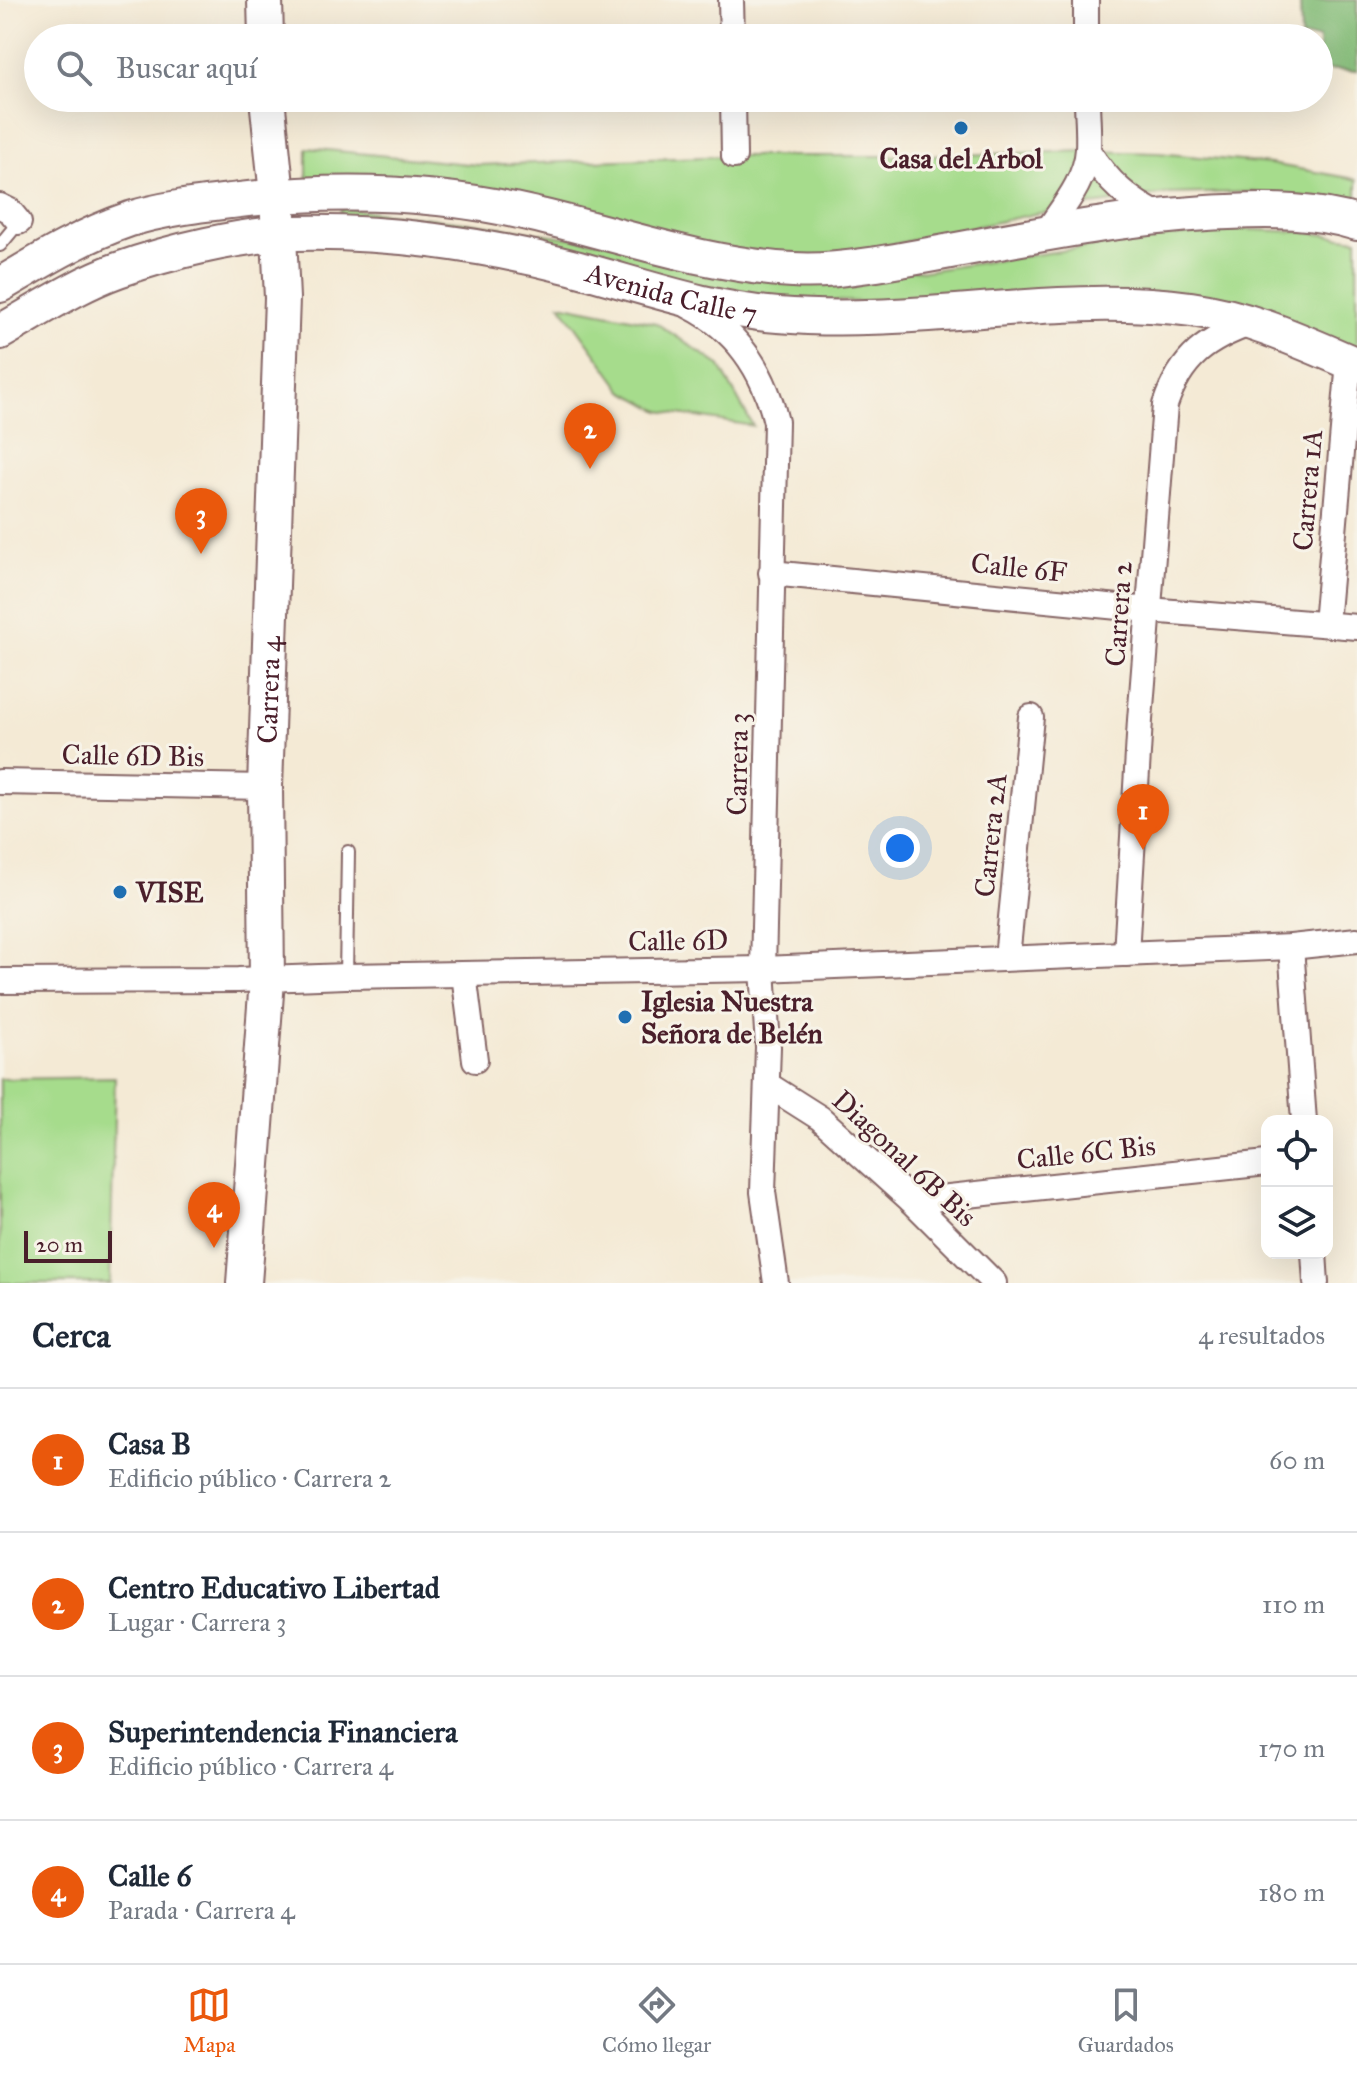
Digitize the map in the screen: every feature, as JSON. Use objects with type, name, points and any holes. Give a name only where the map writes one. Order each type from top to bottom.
[{"type":"street","points":[[265,0],[266,24]]},
{"type":"street","points":[[731,0],[732,24]]},
{"type":"street","points":[[1086,0],[1086,24]]},
{"type":"street","name":"Carrera 4","points":[[244,1283],[267,980],[265,787],[282,298],[277,195],[268,112]]},
{"type":"street","points":[[733,112],[734,156]]},
{"type":"street","points":[[1045,234],[1075,189],[1088,151],[1087,112]]},
{"type":"street","points":[[1088,151],[1122,194],[1138,206],[1161,216]]},
{"type":"street","name":"Avenida Calle 7","points":[[0,285],[75,242],[131,219],[211,203],[277,195],[332,193],[474,203],[529,213],[699,257],[793,270],[841,269],[877,264],[1161,216],[1293,212],[1357,223]]},
{"type":"street","points":[[0,206],[10,211],[19,222]]},
{"type":"street","name":"Avenida Calle 7","points":[[0,332],[80,287],[116,271],[177,252],[279,234],[366,236],[482,249],[566,266],[665,296],[743,311],[806,317],[1110,304],[1193,310],[1252,323],[1353,363]]},
{"type":"street","name":"Carrera 3","points":[[665,296],[692,307],[727,331],[754,363],[771,401],[776,422],[763,969],[768,1085],[763,1192],[776,1283]]},
{"type":"street","name":"Carrera 2","points":[[1126,954],[1162,423],[1170,388],[1190,358],[1218,336],[1252,323]]},
{"type":"street","name":"Carrera 1A","points":[[1326,624],[1353,363]]},
{"type":"street","name":"Calle 6F","points":[[771,573],[1357,627]]},
{"type":"street","name":"Carrera 2A","points":[[1007,958],[1031,717]]},
{"type":"street","name":"Calle 6D Bis","points":[[0,782],[265,787]]},
{"type":"street","name":"Calle 6D","points":[[0,981],[267,980],[763,969],[1291,947],[1357,940]]},
{"type":"street","points":[[1291,947],[1304,1115]]},
{"type":"street","points":[[464,974],[475,1060]]},
{"type":"street","name":"Diagonal 6B Bis","points":[[768,1085],[820,1118],[912,1201],[994,1283]]},
{"type":"street","name":"Calle 6C Bis","points":[[912,1201],[1261,1164]]},
{"type":"street","points":[[1314,1259],[1316,1283]]},
{"type":"lane","points":[[0,245],[19,222]]},
{"type":"lane","points":[[346,976],[348,852]]},
{"type":"green space","points":[[1300,0],[1357,0],[1357,71],[1333,70],[1333,24],[1301,24]]},
{"type":"green space","points":[[307,148],[478,165],[734,156],[923,156],[1088,151],[1158,153],[1271,164],[1350,178],[1357,180],[1357,208],[1330,201],[1251,192],[1165,194],[1034,214],[873,249],[821,257],[771,257],[307,178]]},
{"type":"green space","points":[[341,208],[578,239],[925,271],[1232,229],[1304,232],[1357,239],[1357,351],[1271,317],[758,298],[339,220]]},
{"type":"green space","points":[[560,304],[656,323],[719,365],[753,426],[660,411],[623,391]]},
{"type":"green space","points":[[115,1077],[110,1283],[0,1283],[0,1079]]},
{"type":"place","name":"Casa del Arbol","points":[[961,128]]},
{"type":"place","name":"Centro Educativo Libertad","points":[[590,469]]},
{"type":"place","name":"Superintendencia Financiera","points":[[201,554]]},
{"type":"place","name":"Casa B","points":[[1143,850]]},
{"type":"place","name":"VISE","points":[[120,892]]},
{"type":"place","name":"Iglesia Nuestra Señora de Belén","points":[[625,1017]]},
{"type":"place","name":"Calle 6","points":[[214,1248]]}]
